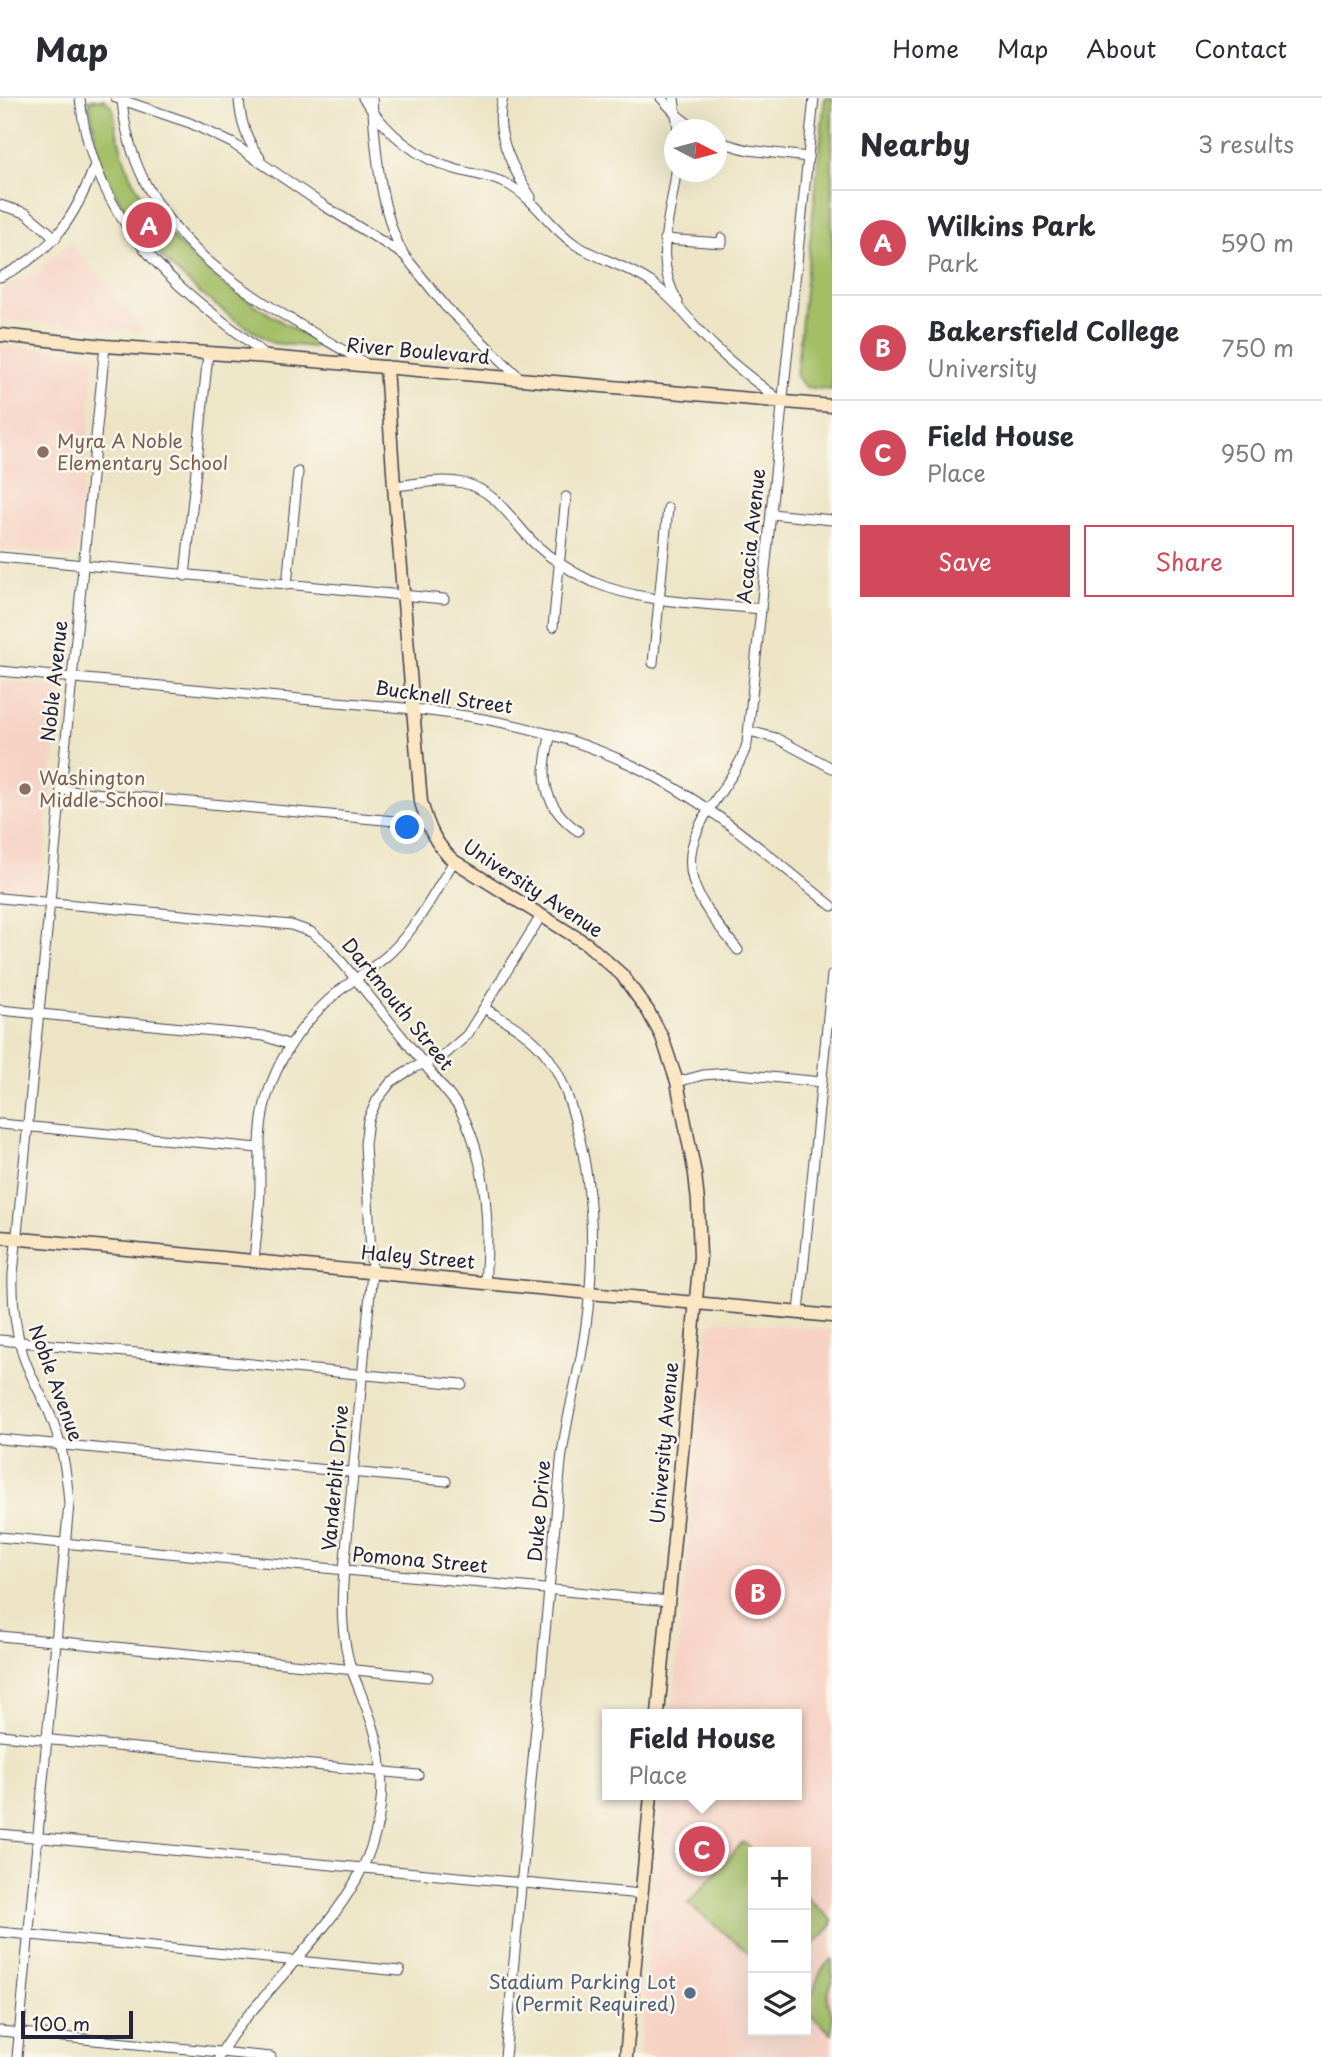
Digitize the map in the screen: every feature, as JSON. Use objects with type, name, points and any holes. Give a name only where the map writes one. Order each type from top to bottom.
[{"type":"street","points":[[80,98],[86,135],[95,165],[122,221],[149,256],[178,285],[268,357]]},
{"type":"street","points":[[239,98],[248,139],[260,159],[274,171]]},
{"type":"street","points":[[363,98],[394,136],[418,154],[446,167],[497,180],[524,195],[557,230],[576,244],[636,273],[663,291],[733,364],[782,402]]},
{"type":"street","points":[[372,98],[384,200],[393,232],[404,255],[446,307],[521,380]]},
{"type":"street","points":[[503,98],[500,111],[502,134],[518,174],[540,211]]},
{"type":"street","points":[[661,98],[683,119]]},
{"type":"street","points":[[674,98],[677,119]]},
{"type":"street","name":"Acacia Avenue","points":[[738,950],[702,904],[691,867],[693,842],[701,821],[743,756],[749,731],[814,98]]},
{"type":"street","points":[[119,99],[232,142],[326,207],[404,255]]},
{"type":"street","points":[[119,99],[127,140],[140,175],[159,207],[186,241],[236,284],[371,366]]},
{"type":"street","points":[[727,144],[748,150],[808,157]]},
{"type":"street","points":[[0,277],[28,262],[56,238],[77,208],[95,165]]},
{"type":"street","points":[[674,182],[664,239],[664,259],[674,296],[684,313]]},
{"type":"street","points":[[0,205],[26,213],[56,238]]},
{"type":"street","points":[[664,239],[722,243],[722,238]]},
{"type":"street","name":"River Boulevard","points":[[0,335],[832,406]]},
{"type":"street","name":"Noble Avenue","points":[[17,2057],[69,1504],[61,1444],[50,1413],[31,1376],[20,1342],[13,1295],[16,1238],[105,346]]},
{"type":"street","points":[[185,576],[208,354]]},
{"type":"street","name":"University Avenue","points":[[386,368],[421,802],[427,824],[439,846],[454,861],[587,944],[622,975],[648,1011],[662,1037],[677,1082],[692,1151],[698,1202],[700,1256],[658,1709]]},
{"type":"street","points":[[287,585],[298,472]]},
{"type":"street","points":[[394,486],[449,481],[472,485],[491,496],[521,530],[559,563],[610,588],[659,599],[761,609]]},
{"type":"street","points":[[553,627],[566,497]]},
{"type":"street","points":[[653,663],[668,508]]},
{"type":"street","points":[[771,514],[832,520]]},
{"type":"street","points":[[0,557],[444,599]]},
{"type":"street","name":"Bucknell Street","points":[[0,671],[413,709],[486,718],[551,734],[580,743],[635,767],[709,809],[832,906]]},
{"type":"street","points":[[749,731],[776,738],[832,768]]},
{"type":"street","points":[[551,734],[544,767],[547,792],[558,812],[578,831]]},
{"type":"street","points":[[61,790],[427,824]]},
{"type":"street","points":[[254,1261],[260,1186],[259,1148],[267,1098],[290,1045],[325,1003],[377,964],[403,939],[454,861]]},
{"type":"street","name":"Dartmouth Street","points":[[0,898],[300,927],[320,938],[457,1106],[467,1126],[475,1148],[487,1217],[485,1283]]},
{"type":"street","name":"Vanderbilt Drive","points":[[220,2055],[237,2029],[346,1899],[363,1868],[378,1825],[381,1807],[382,1771],[374,1728],[352,1670],[341,1617],[372,1272],[365,1144],[368,1120],[377,1100],[391,1082],[413,1068],[443,1056],[460,1042],[541,916]]},
{"type":"street","points":[[799,1313],[832,975]]},
{"type":"street","name":"Duke Drive","points":[[484,1008],[524,1033],[553,1064],[565,1090],[579,1134],[589,1187],[592,1241],[581,1356],[563,1443],[505,2057]]},
{"type":"street","points":[[0,1010],[264,1036],[290,1045]]},
{"type":"street","points":[[677,1082],[703,1075],[728,1073],[822,1082]]},
{"type":"street","points":[[0,1124],[259,1148]]},
{"type":"street","name":"Haley Street","points":[[0,1237],[832,1316]]},
{"type":"street","points":[[0,1340],[462,1384]]},
{"type":"street","points":[[0,1438],[446,1481]]},
{"type":"street","name":"Pomona Street","points":[[0,1538],[669,1601]]},
{"type":"street","points":[[0,1636],[428,1677]]},
{"type":"street","points":[[0,1735],[418,1775]]},
{"type":"street","points":[[626,2057],[650,1800]]},
{"type":"street","points":[[0,1834],[641,1894]]},
{"type":"street","points":[[0,1932],[400,1971]]},
{"type":"street","points":[[0,2031],[220,2055],[271,2057]]},
{"type":"shaded area","points":[[70,242],[145,332],[0,319],[0,291],[39,270]]},
{"type":"shaded area","name":"Myra A Noble Elementary School","points":[[0,346],[95,354],[77,551],[73,556],[0,549]]},
{"type":"shaded area","name":"Washington Middle School","points":[[0,682],[55,687],[60,693],[41,886],[35,891],[0,887]]},
{"type":"shaded area","points":[[719,1320],[832,1331],[832,2057],[639,2057],[664,1800],[802,1800],[802,1709],[672,1709],[709,1326]]},
{"type":"green space","points":[[825,98],[832,98],[832,390],[806,387],[796,377]]},
{"type":"green space","points":[[104,99],[113,109],[121,147],[132,179],[167,231],[211,274],[261,309],[315,341],[316,345],[313,347],[273,343],[234,319],[165,261],[132,221],[101,169],[89,100]]},
{"type":"green space","points":[[743,1842],[749,1847],[748,1952],[688,1904]]},
{"type":"green space","points":[[811,1901],[832,1920],[832,1925],[811,1948]]},
{"type":"green space","points":[[832,1959],[832,1982],[828,2002],[832,2016],[832,2034],[811,2015],[811,1995]]},
{"type":"place","name":"Wilkins Park","points":[[149,225]]},
{"type":"place","name":"Myra A Noble Elementary School","points":[[43,452]]},
{"type":"place","name":"Washington Middle School","points":[[25,789]]},
{"type":"place","name":"Bakersfield College","points":[[758,1592]]},
{"type":"place","name":"Field House","points":[[702,1849]]},
{"type":"place","name":"Stadium Parking Lot (Permit Required)","points":[[690,1993]]}]
